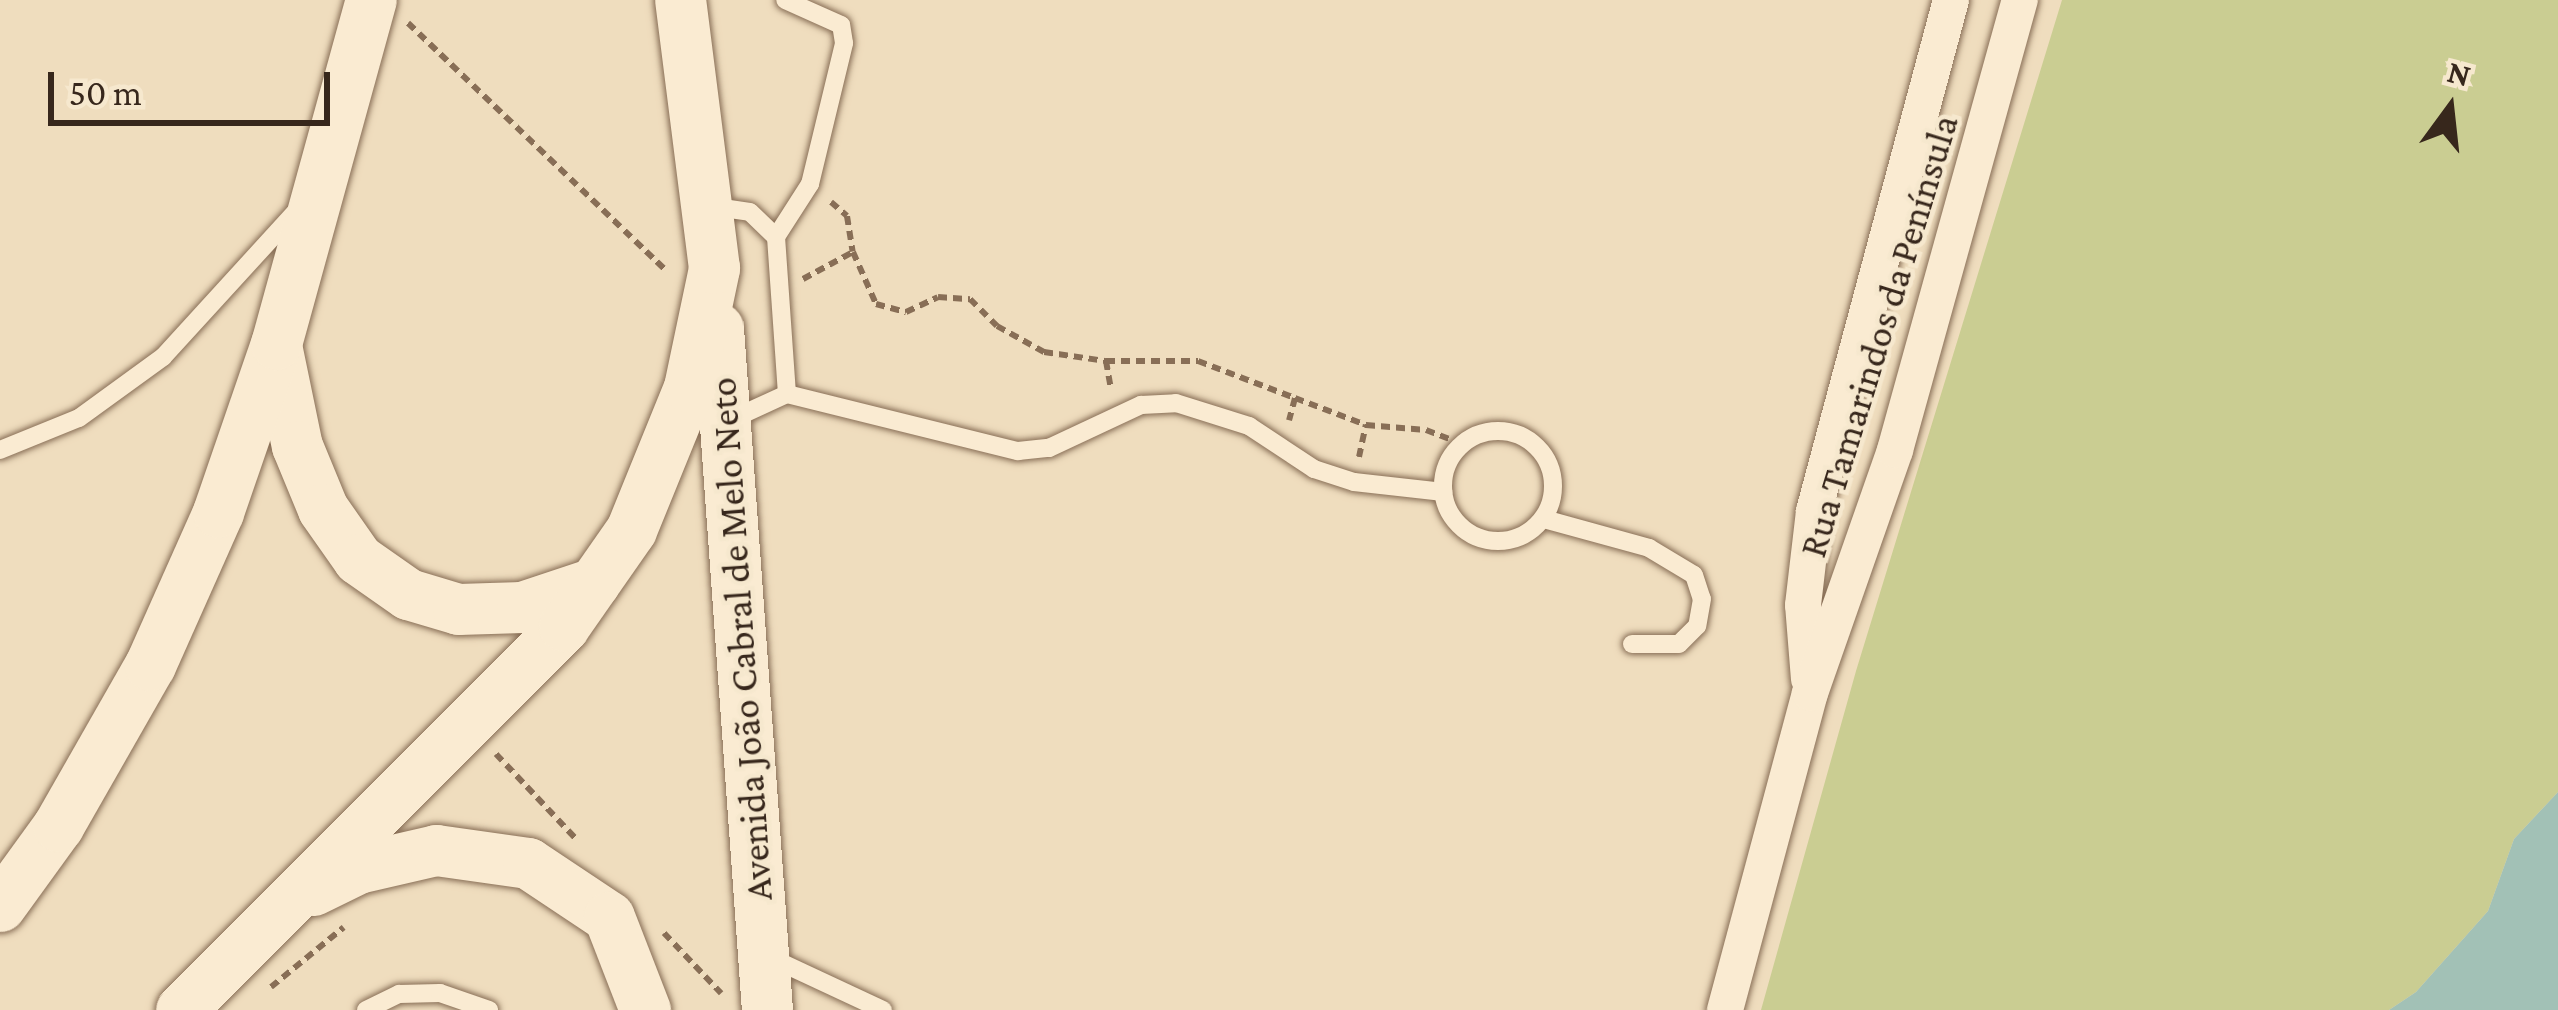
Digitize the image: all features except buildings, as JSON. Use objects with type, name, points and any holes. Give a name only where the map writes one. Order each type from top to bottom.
[{"type":"street","points":[[0,906],[58,826],[150,665],[218,512],[276,344],[323,181],[352,60],[351,0]]},
{"type":"street","name":"Avenida João Cabral de Melo Neto","points":[[680,0],[714,268],[767,1010]]},
{"type":"street","name":"Rua Tamarindos da Península","points":[[1810,693],[1803,604],[1814,511],[1951,0]]},
{"type":"street","name":"Rua Tamarindos da Península","points":[[1725,1010],[1810,693],[1895,450],[2020,0]]},
{"type":"street","points":[[352,60],[386,8]]},
{"type":"street","points":[[181,1010],[564,626],[664,462],[689,388],[714,268]]},
{"type":"street","points":[[276,344],[297,446],[323,509],[358,559],[408,594],[458,609],[522,607],[594,583]]},
{"type":"street","points":[[280,906],[358,868],[436,850],[528,863],[609,917],[645,1010]]},
{"type":"lane","points":[[785,0],[841,25],[844,43],[810,184],[776,237],[787,394]]},
{"type":"lane","points":[[0,450],[80,418],[163,357],[323,181]]},
{"type":"lane","points":[[706,206],[750,212],[776,237]]},
{"type":"lane","points":[[725,422],[787,394],[1018,451],[1049,448],[1141,405],[1194,406],[1249,426],[1281,448],[1354,482],[1442,492]]},
{"type":"lane","points":[[1486,432],[1513,432],[1536,445],[1551,468],[1554,494],[1544,519],[1524,536],[1484,539],[1452,517],[1442,492],[1446,465],[1462,444],[1486,432]]},
{"type":"lane","points":[[1544,519],[1649,548],[1694,575],[1702,599],[1697,626],[1679,644],[1632,644]]},
{"type":"lane","points":[[763,953],[884,1010]]},
{"type":"lane","points":[[366,1010],[399,994],[440,993],[489,1010]]},
{"type":"path","points":[[386,8],[670,274],[714,268]]},
{"type":"path","points":[[810,184],[848,216],[853,252],[876,304],[906,312],[938,297],[970,299],[997,326],[1044,352],[1106,362],[1198,361],[1366,425],[1426,430],[1462,444]]},
{"type":"path","points":[[779,292],[853,252]]},
{"type":"path","points":[[1106,362],[1116,415]]},
{"type":"path","points":[[1281,448],[1295,398]]},
{"type":"path","points":[[260,996],[359,915]]},
{"type":"green space","points":[[2062,0],[2558,0],[2558,792],[2514,839],[2488,911],[2416,992],[2389,1010],[1761,1010],[1856,671]]},
{"type":"water","points":[[2558,792],[2558,1010],[2389,1010],[2416,992],[2488,911],[2514,839]]}]
